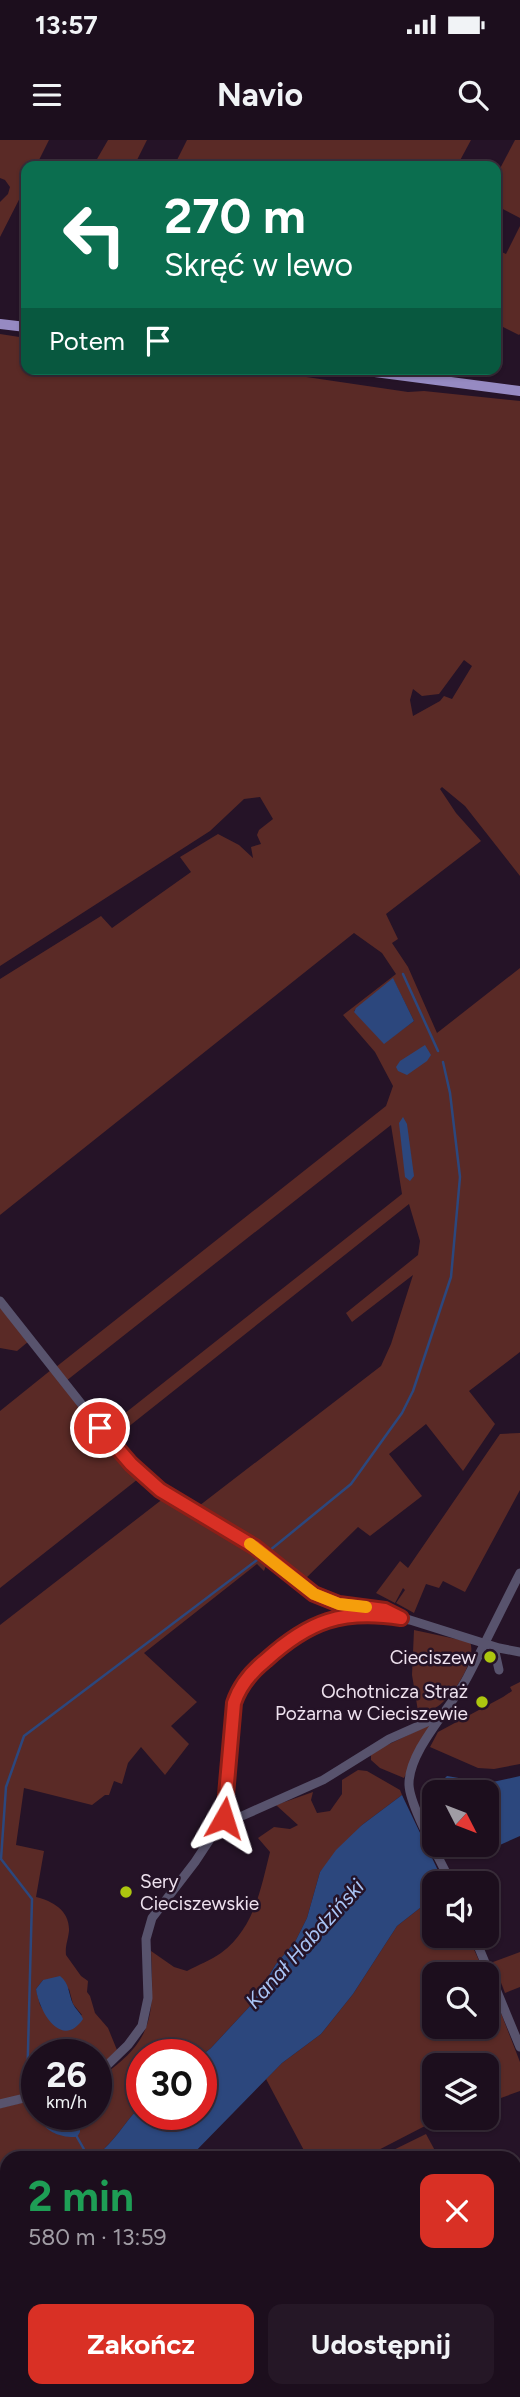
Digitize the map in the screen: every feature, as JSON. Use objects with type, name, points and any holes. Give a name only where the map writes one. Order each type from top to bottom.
[{"type":"main road","points":[[0,324],[21,326]]},
{"type":"main road","points":[[398,375],[520,391]]},
{"type":"street","points":[[0,1301],[117,1449],[160,1490],[255,1547],[314,1594],[339,1604],[385,1610],[401,1618],[520,1652]]},
{"type":"street","points":[[445,1871],[416,1807],[410,1786],[412,1769],[420,1751],[468,1676],[520,1573]]},
{"type":"street","points":[[112,2060],[128,2045],[142,2025],[148,1997],[146,1939],[152,1918],[224,1818],[234,1703],[241,1686],[293,1637],[318,1623],[354,1615],[401,1618]]},
{"type":"street","points":[[495,1653],[499,1670]]},
{"type":"street","points":[[224,1818],[242,1816],[323,1780],[389,1739],[443,1715]]},
{"type":"street","points":[[479,1948],[520,2047]]},
{"type":"street","points":[[0,2104],[21,2099]]},
{"type":"shaded area","points":[[0,140],[49,140],[38,161],[21,161],[21,196],[0,237],[0,202],[8,194],[10,187],[0,178]]},
{"type":"shaded area","points":[[108,140],[147,140],[136,161],[96,161]]},
{"type":"shaded area","points":[[187,140],[471,140],[460,161],[176,161]]},
{"type":"shaded area","points":[[515,140],[520,140],[520,218],[501,208],[501,167]]},
{"type":"shaded area","points":[[520,226],[519,335],[501,326],[501,252],[506,254]]},
{"type":"shaded area","points":[[0,334],[21,337],[21,375],[293,375],[408,392],[424,391],[520,401],[520,876],[465,806],[442,787],[440,789],[456,813],[481,841],[386,914],[398,939],[392,943],[408,967],[437,1033],[520,968],[520,1352],[469,1391],[495,1424],[463,1471],[426,1424],[389,1454],[422,1496],[370,1536],[358,1527],[302,1582],[264,1548],[195,1509],[381,1366],[391,1344],[413,1275],[352,1322],[346,1313],[418,1255],[420,1241],[409,1204],[113,1439],[105,1429],[402,1194],[391,1125],[66,1381],[56,1367],[386,1106],[393,1086],[375,1052],[343,1015],[396,974],[382,953],[354,933],[0,1215],[0,979],[101,916],[112,928],[191,872],[180,857],[218,834],[239,845],[253,858],[251,847],[261,844],[257,835],[259,830],[273,819],[260,797],[244,799],[210,831],[0,966]],"holes":[[[464,660],[472,666],[452,699],[444,696],[413,716],[410,700],[413,689],[422,696],[439,694]],[[393,979],[414,1021],[384,1043],[354,1011]]]},
{"type":"shaded area","points":[[0,1308],[29,1341],[17,1351],[0,1348]]},
{"type":"shaded area","points":[[51,1370],[138,1479],[0,1588],[0,1411]]},
{"type":"shaded area","points":[[520,1433],[520,1490],[465,1592],[443,1581],[439,1588],[426,1584],[414,1613],[396,1603],[405,1590],[403,1588],[395,1603],[376,1593],[400,1561],[408,1568],[500,1434]]},
{"type":"shaded area","points":[[164,1498],[222,1529],[268,1560],[264,1571],[257,1564],[144,1653],[197,1702],[171,1726],[189,1744],[165,1775],[141,1747],[128,1763],[122,1784],[114,1781],[109,1795],[92,1805],[24,1788],[16,1845],[44,1851],[36,1897],[54,1904],[67,1918],[69,1931],[66,1955],[81,1976],[88,1981],[87,1992],[95,2013],[108,2028],[117,2050],[112,2055],[112,2039],[21,2039],[21,2096],[0,2101],[0,1625]],"holes":[[[43,1980],[69,1989],[73,2004],[82,2015],[51,2022],[40,2005],[36,1989]]]},
{"type":"shaded area","points":[[414,1630],[470,1642],[471,1649],[468,1665],[454,1690],[441,1704],[419,1717],[412,1675]]},
{"type":"shaded area","points":[[520,1682],[520,1764],[494,1769],[478,1768],[430,1747],[438,1732],[503,1697],[512,1691],[510,1687]]},
{"type":"shaded area","points":[[433,1723],[404,1778],[380,1768],[371,1760],[371,1755],[379,1749]]},
{"type":"shaded area","points":[[358,1770],[367,1771],[400,1790],[402,1795],[362,1825],[320,1872],[307,1918],[295,1942],[276,1964],[251,2005],[217,2042],[217,2039],[140,2039],[147,2026],[150,2011],[151,1951],[174,1967],[187,1971],[217,1956],[241,1932],[255,1907],[270,1852],[258,1838],[274,1827],[290,1829],[298,1825],[276,1805],[313,1792],[311,1800],[317,1813],[330,1811],[342,1794],[342,1780]]},
{"type":"shaded area","points":[[422,1906],[422,1948],[473,1948],[480,1962],[422,1962],[422,2039],[499,2039],[499,2008],[520,2062],[520,2091],[499,2099],[499,2053],[422,2053],[422,2128],[377,2151],[304,2151],[266,2079],[282,2063],[321,2034],[353,1994],[397,1926]]},
{"type":"shaded area","points":[[520,1952],[520,1987],[505,1993],[499,1978],[499,1962],[493,1962]]},
{"type":"shaded area","points":[[126,2056],[126,2123],[101,2151],[0,2151],[0,2108],[21,2103],[21,2130],[112,2130],[112,2068]]},
{"type":"shaded area","points":[[426,2134],[435,2151],[391,2151]]},
{"type":"water","points":[[393,978],[414,1021],[384,1044],[354,1012]]},
{"type":"water","points":[[425,1045],[431,1055],[427,1061],[407,1075],[398,1071],[396,1067],[400,1061]]},
{"type":"water","points":[[403,1117],[407,1124],[414,1176],[410,1181],[405,1177],[399,1123]]},
{"type":"water","points":[[447,1776],[470,1780],[443,1780]]},
{"type":"water","points":[[520,1776],[520,1836],[499,1845],[499,1781]]},
{"type":"water","name":"Kanał Habdziński","points":[[402,1795],[422,1837],[422,1857],[432,1857],[438,1871],[422,1871],[422,1906],[397,1926],[353,1994],[321,2034],[282,2063],[217,2129],[217,2042],[251,2005],[276,1964],[295,1942],[307,1918],[320,1872],[336,1850],[362,1825]]},
{"type":"water","points":[[60,1976],[66,1982],[73,2004],[83,2019],[75,2028],[67,2031],[60,2029],[47,2017],[36,1989],[43,1980]]},
{"type":"water","points":[[126,2124],[126,2130],[216,2130],[196,2151],[101,2151]]},
{"type":"water","points":[[49,2130],[80,2130],[77,2137]]},
{"type":"waterway","points":[[403,974],[438,1051]]},
{"type":"waterway","points":[[269,1551],[351,1484],[402,1413],[413,1391],[451,1277],[460,1177],[450,1093],[443,1062]]},
{"type":"waterway","points":[[28,2039],[32,1899],[1,1859],[6,1787],[24,1736],[261,1557]]},
{"type":"waterway","points":[[77,2137],[85,2151]]},
{"type":"slow traffic","points":[[250,1544],[302,1586],[325,1600],[366,1607]]},
{"type":"place","name":"Cieciszew","points":[[490,1657]]},
{"type":"place","name":"Ochotnicza Straż Pożarna w Cieciszewie","points":[[482,1702]]},
{"type":"place","name":"Sery Cieciszewskie","points":[[126,1892]]},
{"type":"route","points":[[100,1428],[131,1464],[160,1490],[255,1547],[314,1594],[339,1604],[393,1612],[401,1618],[354,1615],[318,1623],[293,1637],[251,1674],[241,1686],[234,1703],[224,1818]]}]
